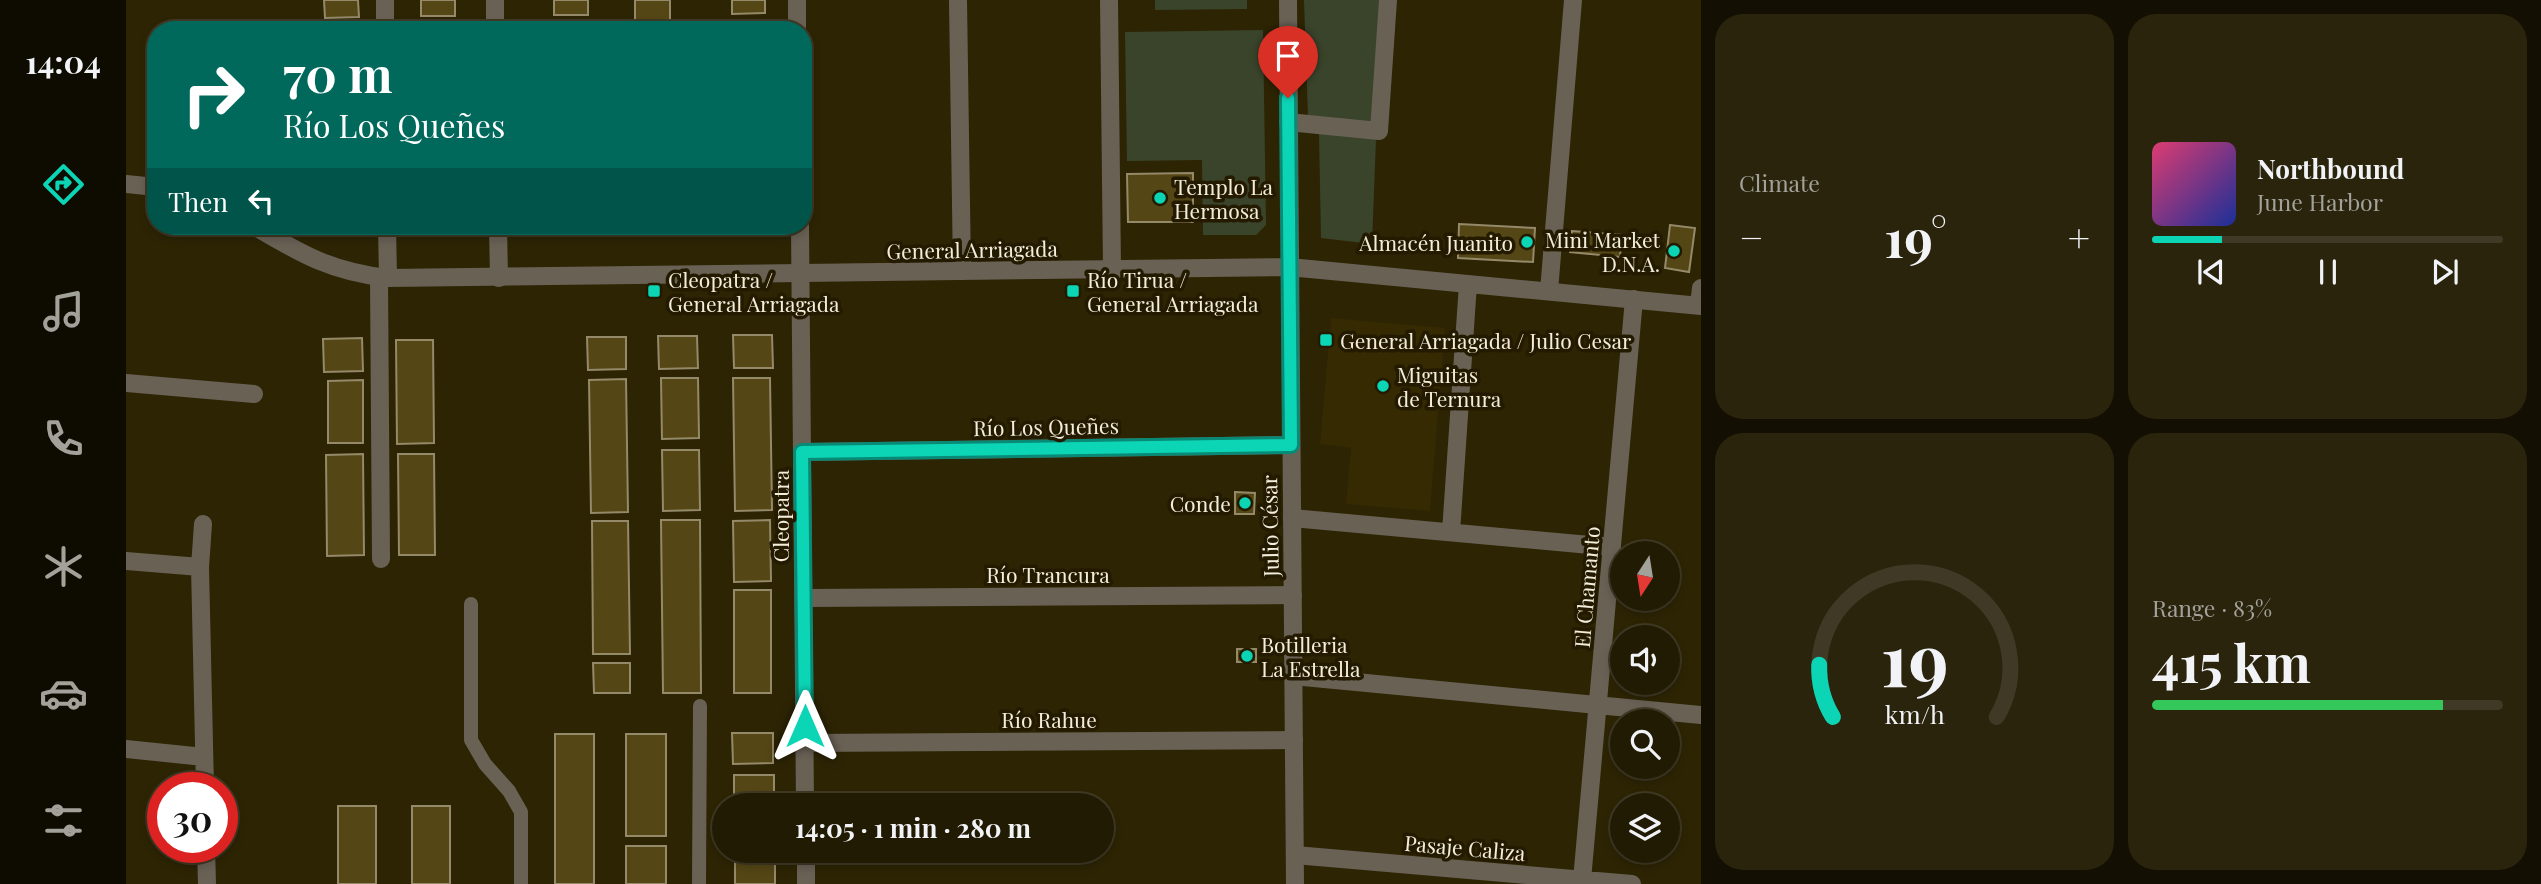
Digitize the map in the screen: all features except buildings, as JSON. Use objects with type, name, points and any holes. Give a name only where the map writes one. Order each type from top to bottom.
[{"type":"street","points":[[385,0],[385,21]]},
{"type":"street","points":[[495,0],[495,21]]},
{"type":"street","points":[[797,0],[797,21]]},
{"type":"street","points":[[958,0],[962,271]]},
{"type":"street","points":[[1109,0],[1112,270]]},
{"type":"street","name":"Julio César","points":[[1288,0],[1295,884]]},
{"type":"street","points":[[1289,122],[1379,131],[1388,0]]},
{"type":"street","points":[[1549,291],[1573,0]]},
{"type":"street","points":[[126,184],[147,186]]},
{"type":"street","name":"General Arriagada","points":[[270,235],[319,263],[384,277],[499,278],[1289,267],[1634,299],[1700,300]]},
{"type":"street","points":[[381,559],[386,235]]},
{"type":"street","points":[[498,235],[499,278]]},
{"type":"street","name":"Cleopatra","points":[[800,235],[805,793]]},
{"type":"street","points":[[1451,532],[1468,284]]},
{"type":"street","name":"El Chamanto","points":[[1613,541],[1634,299]]},
{"type":"street","points":[[126,383],[254,394]]},
{"type":"street","name":"Río Los Queñes","points":[[802,452],[1291,445]]},
{"type":"street","points":[[1292,518],[1610,547]]},
{"type":"street","points":[[203,524],[200,567],[204,772]]},
{"type":"street","points":[[126,561],[200,567]]},
{"type":"street","name":"El Chamanto","points":[[1582,880],[1610,570]]},
{"type":"street","name":"Río Trancura","points":[[804,598],[1293,595]]},
{"type":"street","points":[[1293,676],[1701,715]]},
{"type":"street","name":"Río Rahue","points":[[805,743],[1294,740]]},
{"type":"street","points":[[126,749],[204,757]]},
{"type":"street","name":"Pasaje Caliza","points":[[1295,855],[1632,884]]},
{"type":"street","points":[[206,863],[207,884]]},
{"type":"street","points":[[806,863],[806,884]]},
{"type":"lane","points":[[471,604],[471,740],[485,764],[509,790],[521,812],[521,884]]},
{"type":"lane","points":[[699,884],[700,706]]},
{"type":"shaded area","name":"Miguitas de Ternura","points":[[1331,318],[1445,328],[1430,511],[1346,504],[1351,448],[1320,444]]},
{"type":"green space","points":[[1155,0],[1247,0],[1247,9],[1155,10]]},
{"type":"green space","points":[[1304,0],[1381,0],[1372,122],[1308,117]]},
{"type":"green space","points":[[1263,30],[1266,225],[1256,235],[1203,235],[1202,160],[1127,161],[1125,32]]},
{"type":"green space","points":[[1319,133],[1376,139],[1372,244],[1321,238]]},
{"type":"place","name":"Templo La Hermosa","points":[[1160,198]]},
{"type":"place","name":"Almacén Juanito","points":[[1527,242]]},
{"type":"place","name":"Mini Market D.N.A.","points":[[1674,251]]},
{"type":"place","name":"Cleopatra / General Arriagada","points":[[654,291]]},
{"type":"place","name":"Río Tirua / General Arriagada","points":[[1073,291]]},
{"type":"place","name":"General Arriagada / Julio Cesar","points":[[1326,340]]},
{"type":"place","name":"Miguitas de Ternura","points":[[1383,386]]},
{"type":"place","name":"Conde","points":[[1245,503]]},
{"type":"place","name":"Botilleria La Estrella","points":[[1247,656]]},
{"type":"route","points":[[805,726],[802,452],[1291,445],[1288,98]]}]
